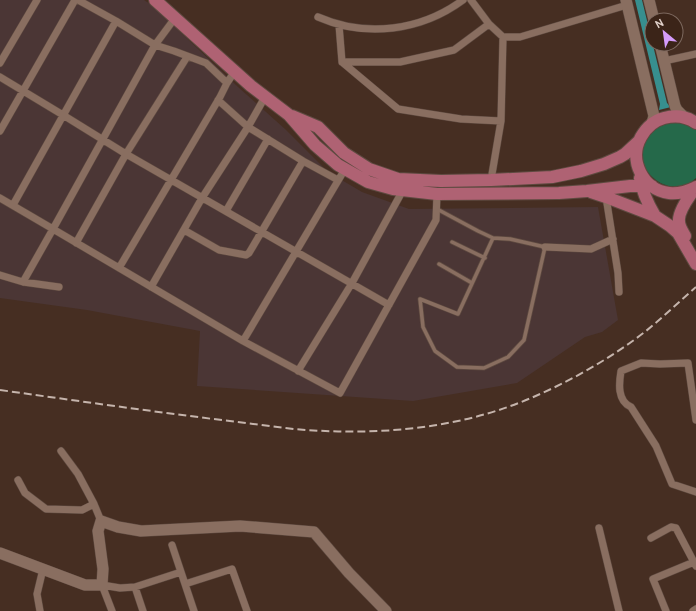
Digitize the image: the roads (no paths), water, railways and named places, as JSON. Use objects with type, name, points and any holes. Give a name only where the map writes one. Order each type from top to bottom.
[{"type":"main road","points":[[155,0],[265,97],[289,114],[318,127],[344,153],[369,169],[398,179],[441,181],[552,177],[581,171],[620,157],[638,142],[652,123],[660,119],[676,116],[684,117],[696,122]]},
{"type":"main road","points":[[289,114],[315,145],[338,165],[368,182],[393,189],[437,194],[559,194],[617,187],[647,186],[660,191],[678,193],[696,187]]},
{"type":"main road","points":[[638,142],[636,150],[637,165],[647,186],[647,203],[655,216]]},
{"type":"main road","points":[[696,187],[678,220],[682,231],[696,255]]},
{"type":"main road","points":[[588,191],[655,216],[670,226],[676,231],[696,264]]},
{"type":"street","points":[[0,63],[37,0]]},
{"type":"street","points":[[0,131],[77,0],[116,21],[155,45],[206,63],[226,83]]},
{"type":"street","points":[[318,17],[339,25],[366,29],[394,29],[433,18],[463,0]]},
{"type":"street","points":[[471,0],[489,24],[503,37],[520,37],[627,2],[653,112],[654,120],[652,123]]},
{"type":"street","points":[[650,0],[652,12]]},
{"type":"street","points":[[23,282],[155,45],[175,18]]},
{"type":"street","points":[[13,205],[116,21]]},
{"type":"street","points":[[342,62],[400,62],[454,50],[489,24]]},
{"type":"street","points":[[339,25],[342,62],[398,109],[462,119],[501,122]]},
{"type":"street","points":[[491,180],[501,122],[503,37]]},
{"type":"street","points":[[662,52],[675,106],[684,117]]},
{"type":"street","points":[[664,61],[696,54]]},
{"type":"street","points":[[76,243],[126,154],[187,57]]},
{"type":"street","points":[[119,268],[218,100],[226,83],[235,71]]},
{"type":"street","points":[[0,77],[102,140],[389,305]]},
{"type":"street","points":[[151,287],[202,198],[248,127],[265,97]]},
{"type":"street","points":[[218,100],[248,127],[302,161],[338,180]]},
{"type":"street","points":[[226,211],[268,140]]},
{"type":"street","points":[[184,230],[219,250],[246,255],[249,253],[302,161]]},
{"type":"street","points":[[244,341],[345,169]]},
{"type":"street","points":[[298,370],[352,283],[403,190]]},
{"type":"street","points":[[0,198],[244,341],[340,393],[436,220],[437,194]]},
{"type":"street","points":[[606,197],[618,273],[619,292]]},
{"type":"street","points":[[546,247],[591,249],[613,240]]},
{"type":"street","points":[[0,274],[23,282],[59,288]]},
{"type":"street","points":[[696,420],[688,363],[641,363],[621,371],[619,381],[621,398],[626,405],[631,407],[656,446],[672,484],[677,487],[696,492]]},
{"type":"street","points":[[61,451],[78,474],[102,521],[118,527],[141,531],[240,526],[314,532],[349,573],[386,611]]},
{"type":"street","points":[[18,480],[25,493],[46,509],[82,510],[94,504]]},
{"type":"street","points":[[102,521],[98,531],[103,569],[102,585],[112,611]]},
{"type":"street","points":[[651,538],[671,527],[676,528],[695,564],[653,579],[666,611]]},
{"type":"street","points":[[599,528],[619,611]]},
{"type":"street","points":[[172,545],[194,611]]},
{"type":"street","points":[[0,553],[86,585],[102,585],[120,588],[135,586],[181,572]]},
{"type":"street","points":[[40,611],[37,594],[43,569]]},
{"type":"street","points":[[185,584],[232,569],[247,611]]},
{"type":"street","points":[[135,586],[143,611]]},
{"type":"lane","points":[[437,209],[493,238],[510,239],[546,247],[524,340],[508,356],[484,368],[457,367],[435,351],[423,328],[420,299],[458,314],[493,238]]},
{"type":"lane","points":[[452,242],[485,258]]},
{"type":"lane","points":[[439,264],[472,283]]},
{"type":"water","points":[[635,0],[642,0],[645,12],[644,37]]},
{"type":"water","points":[[648,52],[655,52],[667,103],[671,107],[659,110],[660,104]]},
{"type":"railway","points":[[0,390],[294,429],[354,432],[384,431],[444,424],[503,409],[561,384],[605,360],[633,341],[696,287]]}]
